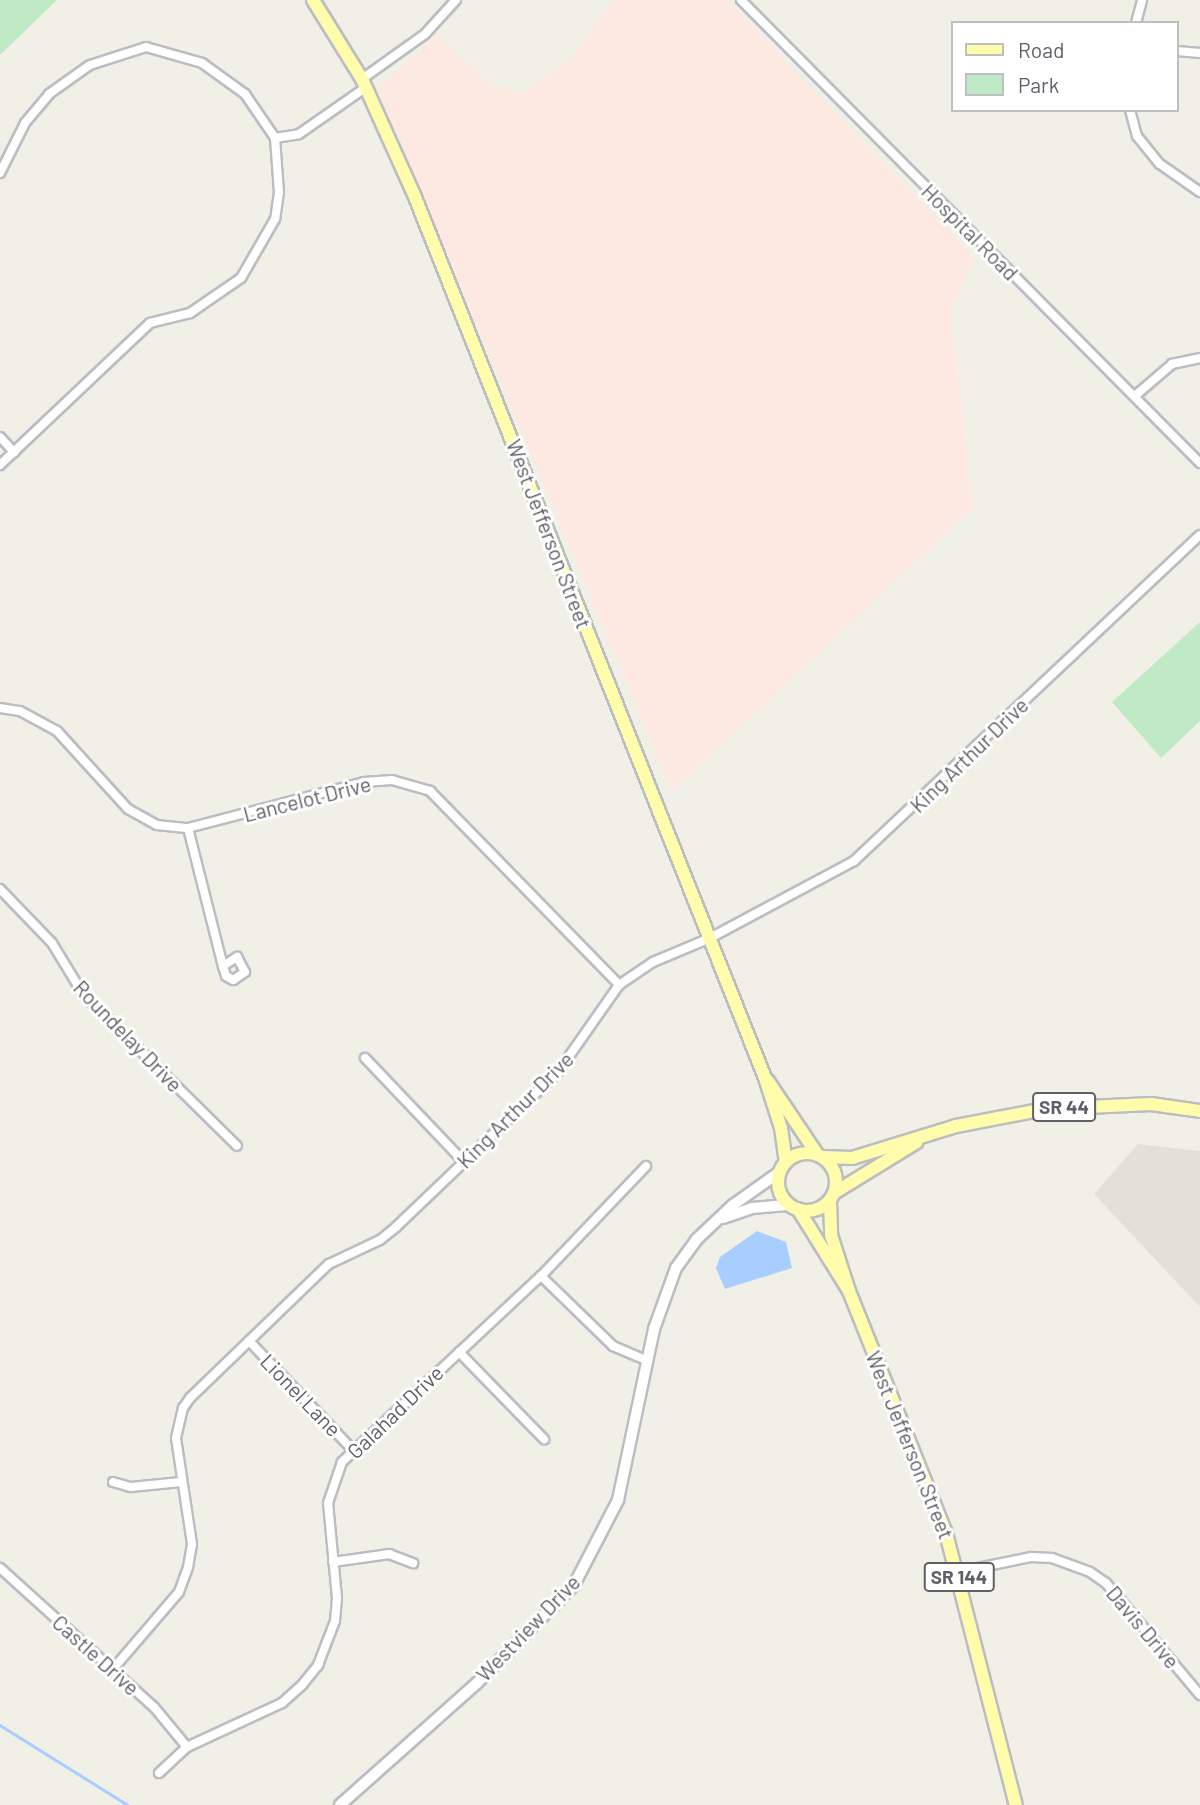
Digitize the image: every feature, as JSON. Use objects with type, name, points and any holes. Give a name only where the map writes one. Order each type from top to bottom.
[{"type":"main road","name":"West Jefferson Street","points":[[313,0],[363,84],[415,197],[765,1078],[781,1128],[783,1166]]},
{"type":"main road","name":"West Jefferson Street","points":[[765,1078],[820,1156]]},
{"type":"main road","name":"SR 44","points":[[820,1156],[852,1158],[930,1135],[1045,1109],[1152,1104],[1200,1111]]},
{"type":"main road","name":"SR 44","points":[[832,1197],[930,1135]]},
{"type":"main road","points":[[802,1153],[820,1156],[836,1176],[832,1197],[815,1210],[794,1207],[779,1189],[783,1166],[802,1153]]},
{"type":"main road","name":"West Jefferson Street","points":[[832,1197],[831,1235],[850,1282],[849,1291]]},
{"type":"main road","name":"West Jefferson Street","points":[[794,1207],[849,1291],[925,1475],[958,1572],[1016,1805]]},
{"type":"street","points":[[275,138],[299,134],[425,34],[456,0]]},
{"type":"street","name":"Hospital Road","points":[[741,0],[1136,395],[1200,463]]},
{"type":"street","points":[[1137,21],[1142,0]]},
{"type":"street","points":[[0,173],[25,122],[49,94],[90,65],[146,47],[216,70],[245,94],[275,138],[279,192],[275,219],[241,278],[190,313],[150,323],[0,465]]},
{"type":"street","points":[[1179,51],[1200,53]]},
{"type":"street","points":[[1131,112],[1137,136],[1160,164],[1200,192]]},
{"type":"street","points":[[1136,395],[1172,364],[1200,358]]},
{"type":"street","points":[[0,437],[14,452]]},
{"type":"street","name":"King Arthur Drive","points":[[113,1669],[179,1592],[188,1567],[192,1544],[176,1438],[183,1408],[329,1264],[380,1240],[558,1072],[619,985],[653,962],[710,938],[822,880],[874,845],[1200,536]]},
{"type":"street","name":"Lancelot Drive","points":[[0,708],[20,710],[57,731],[142,818],[188,828],[364,782],[392,780],[415,785],[444,801],[619,985]]},
{"type":"street","points":[[188,828],[223,966]]},
{"type":"street","name":"Roundelay Drive","points":[[0,889],[52,943],[83,994],[237,1146]]},
{"type":"street","points":[[365,1058],[464,1162]]},
{"type":"street","name":"Galahad Drive","points":[[159,1773],[187,1747],[282,1703],[318,1665],[335,1621],[333,1562],[327,1518],[330,1490],[352,1449],[541,1276],[646,1166]]},
{"type":"street","name":"Westview Drive","points":[[340,1805],[468,1691],[574,1585],[618,1500],[646,1360],[676,1268],[696,1240],[723,1218],[733,1205],[783,1166]]},
{"type":"street","name":"Westview Drive","points":[[723,1218],[752,1208],[794,1207]]},
{"type":"street","points":[[541,1276],[613,1346],[646,1360]]},
{"type":"street","name":"Lionel Lane","points":[[249,1341],[352,1449]]},
{"type":"street","points":[[459,1352],[544,1439]]},
{"type":"street","points":[[113,1482],[131,1488],[181,1482]]},
{"type":"street","points":[[333,1562],[389,1554],[413,1563]]},
{"type":"street","name":"Davis Drive","points":[[958,1572],[1031,1557],[1052,1558],[1090,1572],[1106,1583],[1200,1695]]},
{"type":"street","name":"Castle Drive","points":[[0,1568],[113,1669],[187,1747]]},
{"type":"shaded area","points":[[613,0],[727,0],[974,258],[950,311],[973,507],[672,791],[378,89],[438,35],[492,87],[522,93],[570,61]]},
{"type":"shaded area","points":[[1138,1144],[1200,1151],[1200,1307],[1094,1194]]},
{"type":"green space","points":[[0,0],[57,0],[0,55]]},
{"type":"green space","points":[[1200,622],[1200,721],[1161,758],[1112,702]]},
{"type":"water","points":[[757,1231],[786,1242],[792,1268],[725,1289],[716,1268],[720,1257]]},
{"type":"waterway","points":[[0,1725],[128,1805]]}]
